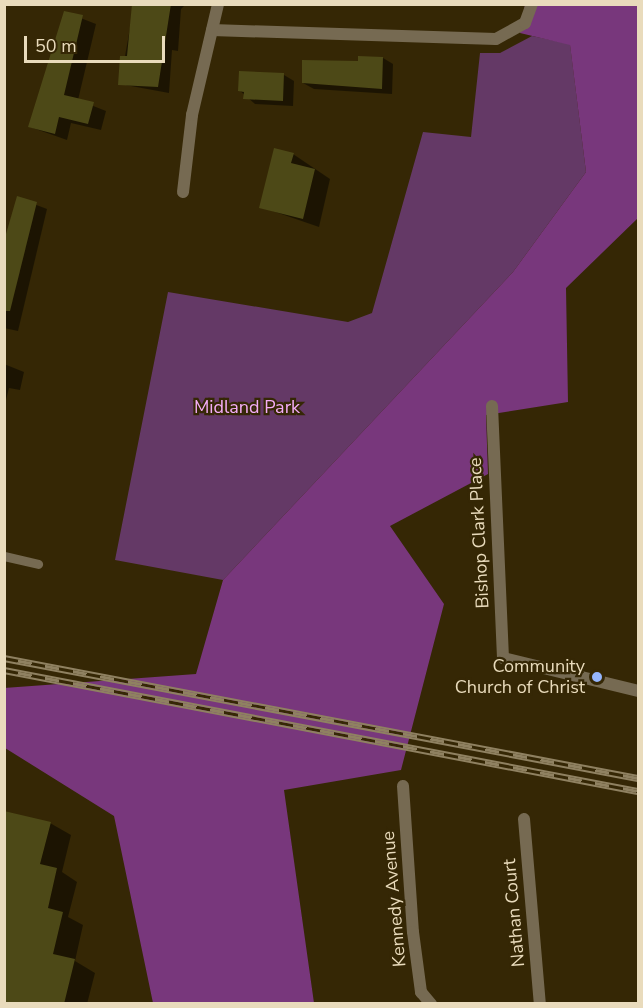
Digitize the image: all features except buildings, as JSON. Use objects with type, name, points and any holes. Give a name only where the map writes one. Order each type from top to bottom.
[{"type":"street","points":[[183,192],[192,115],[218,4]]},
{"type":"street","points":[[212,30],[496,39],[525,23],[532,4]]},
{"type":"street","name":"Bishop Clark Place","points":[[492,406],[502,658],[639,691]]},
{"type":"street","name":"Kennedy Avenue","points":[[403,786],[413,932],[421,992],[431,1004]]},
{"type":"street","name":"Nathan Court","points":[[524,819],[540,1004]]},
{"type":"lane","points":[[4,556],[38,564]]},
{"type":"green space","name":"Midland Park","points":[[532,36],[570,44],[586,172],[513,272],[223,580],[115,560],[168,292],[348,322],[372,313],[423,132],[471,137],[480,53],[500,53]]},
{"type":"shaded area","points":[[525,5],[638,5],[638,218],[566,288],[568,402],[486,415],[488,474],[390,526],[444,604],[401,770],[284,790],[314,1003],[153,1003],[114,816],[5,748],[4,688],[196,674],[223,580],[513,272],[586,172],[570,45],[520,33]]},
{"type":"railway","points":[[4,658],[638,778]]},
{"type":"railway","points":[[4,670],[638,791]]},
{"type":"place","name":"Community Church of Christ","points":[[597,677]]}]
